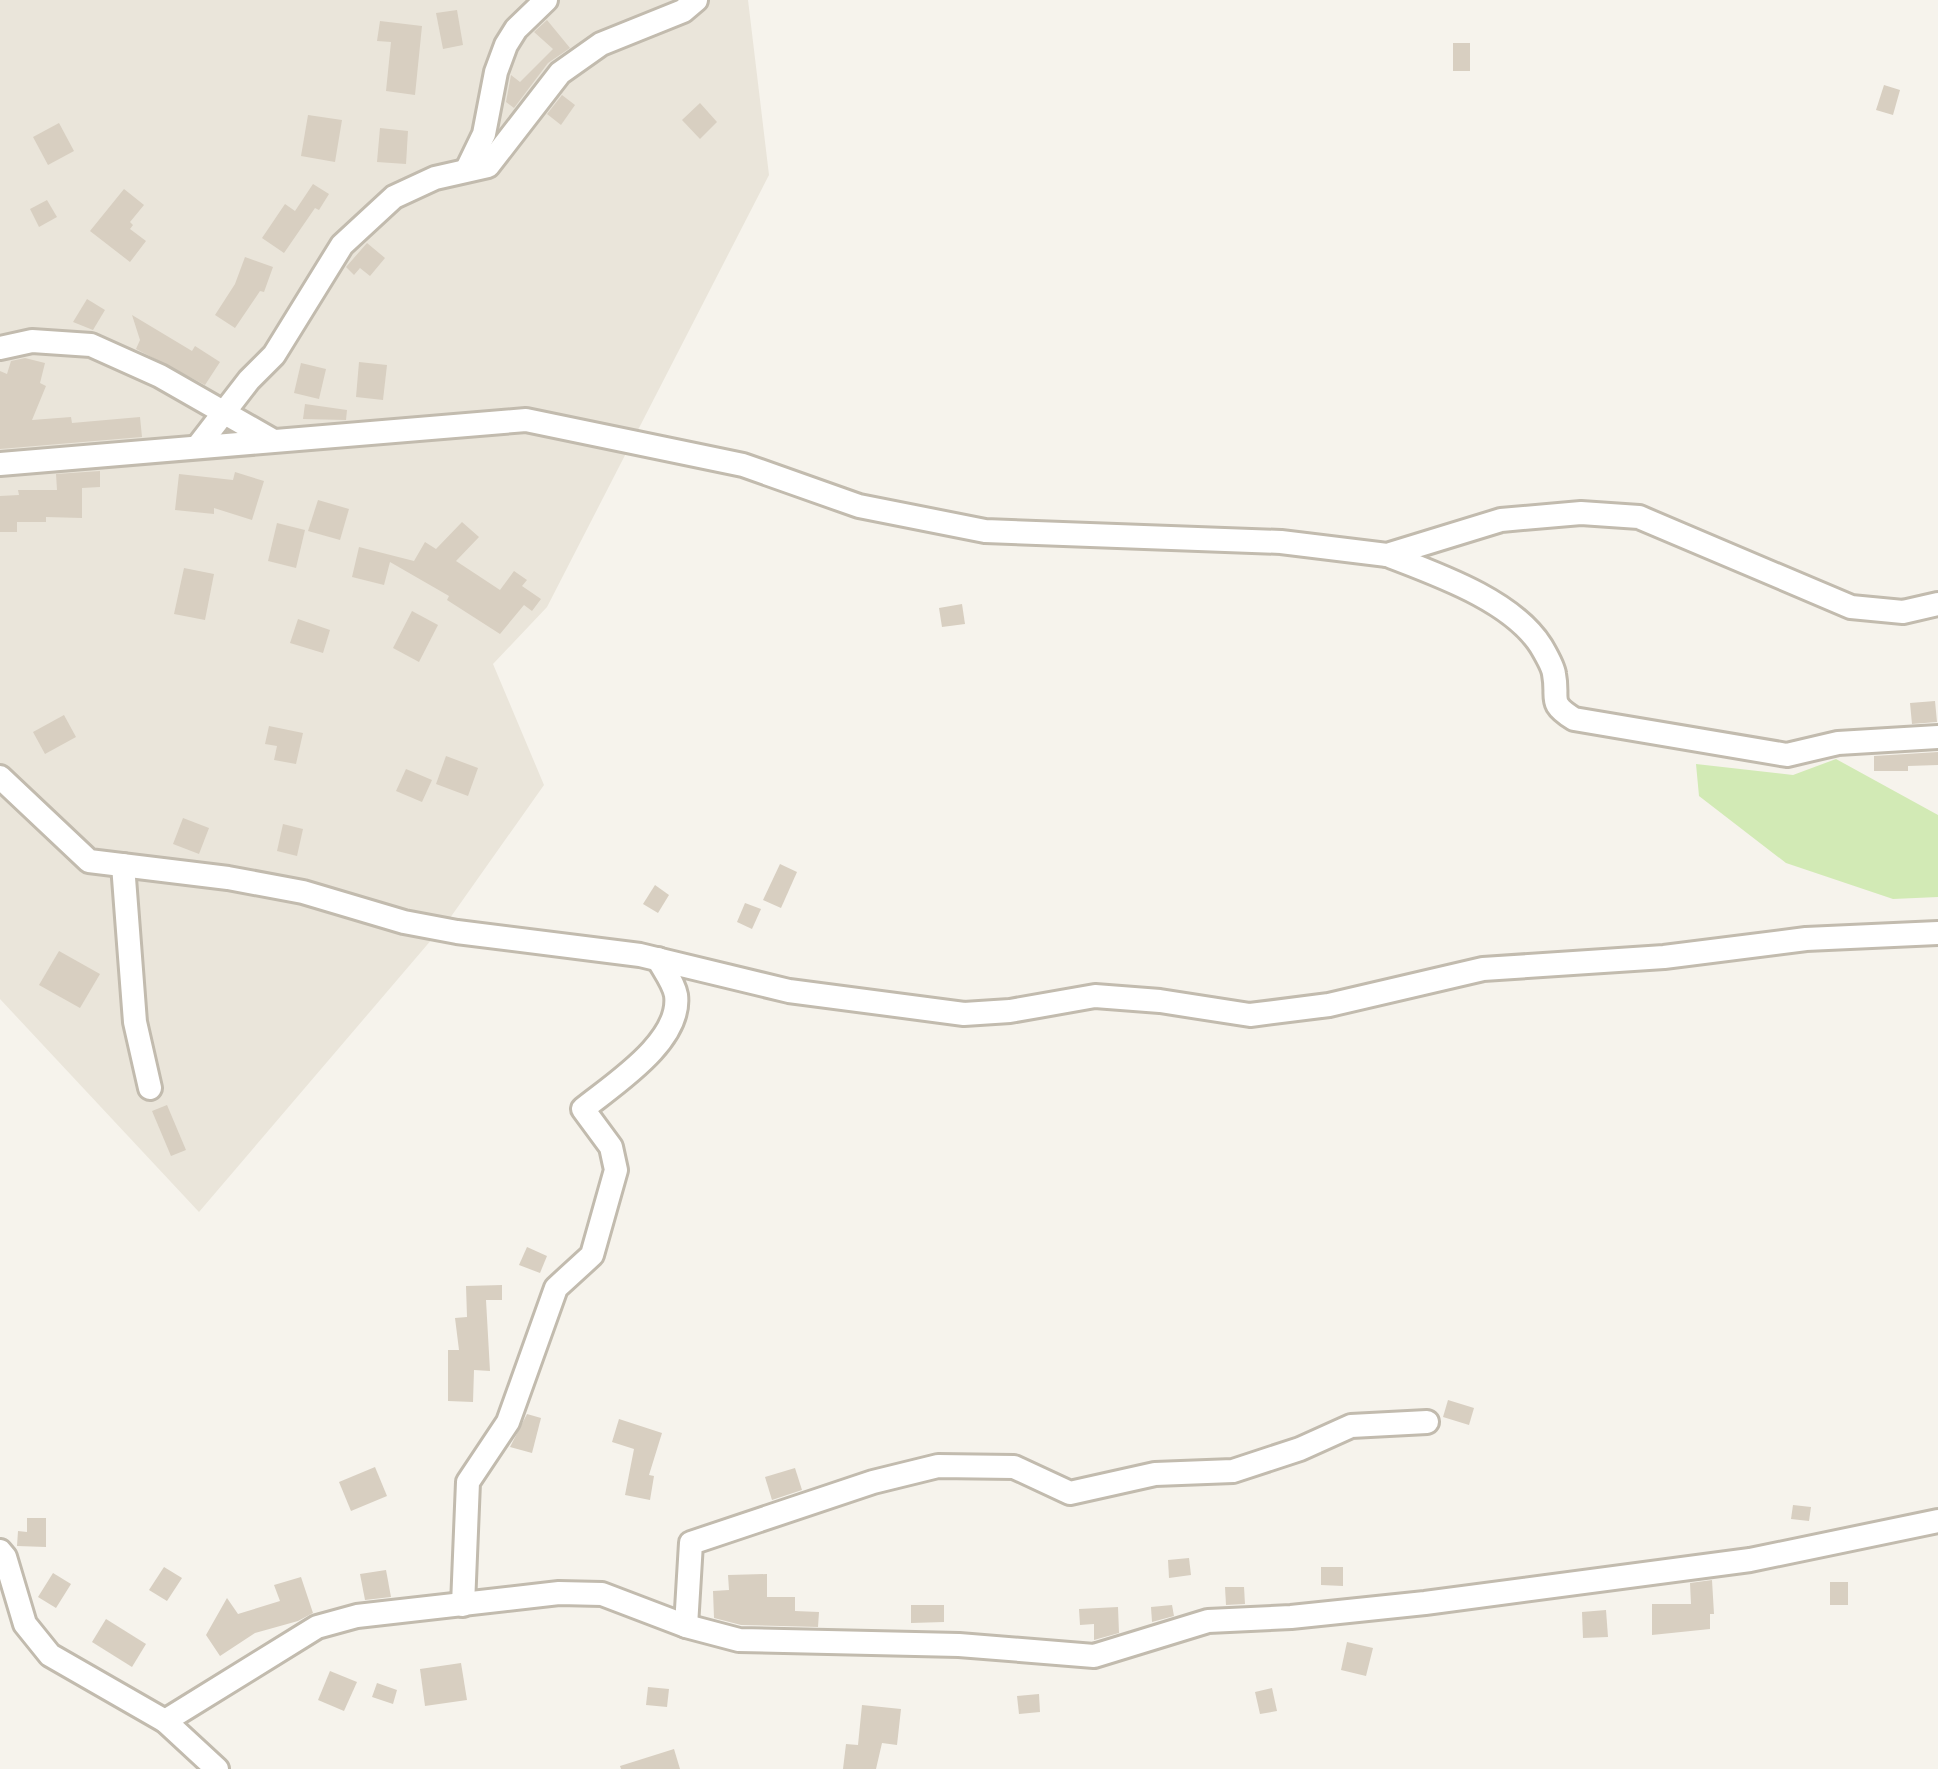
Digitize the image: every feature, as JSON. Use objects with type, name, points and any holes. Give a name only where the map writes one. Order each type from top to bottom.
[{"type":"street","points":[[468,170],[484,134],[496,72],[506,45],[516,29],[546,0]]},
{"type":"street","points":[[198,446],[249,380],[274,356],[342,245],[394,197],[435,178],[488,166],[560,73],[601,44],[683,11],[696,0]]},
{"type":"street","points":[[0,348],[32,340],[92,345],[160,376],[272,440]]},
{"type":"street","points":[[0,464],[526,420],[743,465],[860,506],[984,531],[1281,542],[1388,556],[1486,599],[1521,624],[1540,644],[1554,674],[1553,696],[1558,709],[1574,719],[1787,755],[1838,743],[1938,737]]},
{"type":"street","points":[[1388,556],[1500,520],[1581,513],[1640,516],[1851,607],[1903,612],[1938,604]]},
{"type":"street","points":[[0,777],[89,861],[303,892],[404,922],[658,959],[790,991],[964,1014],[1010,1011],[1095,996],[1250,1015],[1329,1005],[1483,969],[1664,957],[1806,939],[1938,932]]},
{"type":"street","points":[[123,865],[135,1022],[150,1088]]},
{"type":"street","points":[[463,1606],[468,1482],[508,1422],[556,1288],[592,1255],[616,1170],[610,1147],[583,1109],[650,1054],[675,1015],[676,992],[658,959]]},
{"type":"street","points":[[686,1626],[691,1544],[874,1482],[938,1466],[1014,1467],[1070,1492],[1155,1474],[1232,1471],[1300,1449],[1351,1426],[1428,1422]]},
{"type":"street","points":[[165,1722],[318,1626],[357,1616],[559,1594],[602,1594],[686,1626],[739,1640],[959,1646],[1094,1656],[1208,1620],[1290,1617],[1425,1603],[1750,1560],[1938,1522]]},
{"type":"street","points":[[0,1551],[25,1624],[50,1654],[165,1722],[217,1769]]},
{"type":"shaded area","points":[[0,0],[748,0],[769,175],[547,607],[493,664],[544,785],[450,918],[199,1212],[0,999]]},
{"type":"green space","points":[[1836,759],[1938,815],[1938,897],[1893,899],[1786,863],[1699,796],[1696,764],[1793,775]]},
{"type":"building","points":[[457,10],[463,45],[443,49],[436,13]]},
{"type":"building","points":[[547,20],[570,48],[548,63],[514,108],[506,102],[511,75],[520,82],[553,49],[534,32]]},
{"type":"building","points":[[380,21],[422,26],[415,95],[386,91],[391,42],[377,41]]},
{"type":"building","points":[[1453,43],[1470,43],[1470,71],[1453,71]]},
{"type":"building","points":[[1884,85],[1900,90],[1893,115],[1876,110]]},
{"type":"building","points":[[562,95],[575,105],[561,125],[547,114]]},
{"type":"building","points":[[700,103],[717,122],[700,139],[682,120]]},
{"type":"building","points":[[308,115],[342,120],[335,162],[301,156]]},
{"type":"building","points":[[59,123],[74,151],[48,165],[33,137]]},
{"type":"building","points":[[380,128],[408,131],[406,164],[377,162]]},
{"type":"building","points":[[313,184],[329,194],[284,253],[262,238],[285,204],[295,211]]},
{"type":"building","points":[[124,189],[144,205],[130,222],[130,229],[146,241],[130,262],[90,231]]},
{"type":"building","points":[[47,200],[57,217],[39,227],[30,209]]},
{"type":"building","points":[[367,243],[385,258],[370,276],[360,268],[354,275],[346,267]]},
{"type":"building","points":[[245,257],[273,267],[264,292],[260,291],[235,328],[215,315],[235,284]]},
{"type":"building","points":[[87,299],[105,310],[93,330],[73,322]]},
{"type":"building","points":[[132,315],[192,351],[195,346],[220,362],[205,385],[136,349],[140,340]]},
{"type":"building","points":[[25,358],[45,363],[40,383],[46,386],[32,420],[71,417],[72,423],[140,417],[142,437],[0,449],[0,371],[7,374],[11,361]]},
{"type":"building","points":[[359,362],[387,365],[383,400],[356,397]]},
{"type":"building","points":[[301,363],[326,369],[319,399],[294,393]]},
{"type":"building","points":[[305,404],[347,410],[346,420],[303,419]]},
{"type":"building","points":[[100,471],[100,487],[82,488],[82,518],[46,517],[46,522],[17,522],[17,532],[0,532],[0,496],[19,495],[18,490],[57,490],[56,474]]},
{"type":"building","points":[[235,472],[264,481],[252,520],[214,508],[214,514],[175,510],[179,474],[233,480]]},
{"type":"building","points":[[318,500],[349,509],[340,540],[308,531]]},
{"type":"building","points":[[462,522],[479,537],[456,561],[500,590],[514,571],[527,580],[522,586],[541,599],[532,611],[524,605],[500,634],[447,600],[449,596],[390,562],[384,585],[352,577],[359,547],[414,561],[425,542],[436,549]]},
{"type":"building","points":[[277,523],[305,530],[296,568],[268,561]]},
{"type":"building","points":[[184,568],[214,574],[205,620],[174,614]]},
{"type":"building","points":[[962,604],[965,624],[942,627],[939,608]]},
{"type":"building","points":[[412,611],[438,625],[419,662],[393,648]]},
{"type":"building","points":[[298,619],[330,630],[323,653],[290,643]]},
{"type":"building","points":[[1935,701],[1937,722],[1912,724],[1910,703]]},
{"type":"building","points":[[64,715],[76,737],[45,754],[33,732]]},
{"type":"building","points":[[269,726],[303,733],[296,764],[274,760],[277,746],[265,744]]},
{"type":"building","points":[[1938,752],[1938,765],[1908,766],[1908,771],[1874,771],[1874,756]]},
{"type":"building","points":[[446,756],[478,768],[468,796],[436,784]]},
{"type":"building","points":[[406,769],[432,780],[422,802],[396,791]]},
{"type":"building","points":[[183,818],[209,828],[199,854],[173,844]]},
{"type":"building","points":[[283,824],[303,829],[297,856],[277,851]]},
{"type":"building","points":[[780,864],[797,872],[781,908],[763,900]]},
{"type":"building","points":[[655,885],[669,895],[658,913],[643,904]]},
{"type":"building","points":[[745,903],[761,909],[752,929],[737,922]]},
{"type":"building","points":[[59,951],[100,974],[80,1008],[39,985]]},
{"type":"building","points":[[167,1105],[186,1150],[171,1156],[152,1111]]},
{"type":"building","points":[[527,1247],[547,1256],[540,1273],[519,1265]]},
{"type":"building","points":[[502,1285],[502,1300],[486,1300],[490,1371],[474,1370],[473,1402],[448,1401],[448,1350],[459,1350],[455,1318],[467,1317],[466,1286]]},
{"type":"building","points":[[1448,1400],[1474,1408],[1469,1425],[1443,1417]]},
{"type":"building","points":[[527,1414],[541,1418],[532,1453],[510,1447]]},
{"type":"building","points":[[619,1419],[662,1433],[649,1475],[654,1476],[650,1500],[625,1495],[634,1449],[612,1442]]},
{"type":"building","points":[[375,1467],[387,1496],[351,1511],[339,1482]]},
{"type":"building","points":[[795,1468],[802,1490],[772,1500],[765,1477]]},
{"type":"building","points":[[1793,1505],[1811,1507],[1809,1521],[1791,1519]]},
{"type":"building","points":[[27,1518],[46,1518],[46,1547],[17,1546],[18,1531],[27,1532]]},
{"type":"building","points":[[1189,1558],[1191,1575],[1169,1578],[1168,1560]]},
{"type":"building","points":[[164,1567],[182,1578],[167,1601],[149,1590]]},
{"type":"building","points":[[1321,1567],[1343,1567],[1343,1586],[1321,1585]]},
{"type":"building","points":[[386,1570],[391,1597],[365,1600],[360,1574]]},
{"type":"building","points":[[53,1573],[71,1584],[56,1608],[38,1597]]},
{"type":"building","points":[[767,1574],[767,1597],[795,1597],[795,1611],[819,1612],[818,1627],[741,1625],[714,1618],[713,1591],[729,1590],[728,1575]]},
{"type":"building","points":[[301,1577],[313,1613],[255,1633],[220,1656],[206,1635],[227,1598],[238,1614],[280,1601],[274,1585]]},
{"type":"building","points":[[1712,1580],[1714,1614],[1710,1614],[1710,1629],[1652,1635],[1652,1604],[1691,1604],[1690,1583]]},
{"type":"building","points":[[1830,1582],[1848,1582],[1848,1605],[1830,1605]]},
{"type":"building","points":[[1225,1587],[1244,1587],[1245,1604],[1226,1605]]},
{"type":"building","points":[[911,1605],[944,1605],[944,1622],[911,1623]]},
{"type":"building","points":[[1172,1605],[1174,1616],[1152,1622],[1151,1607]]},
{"type":"building","points":[[1118,1607],[1119,1633],[1094,1640],[1094,1624],[1080,1625],[1079,1609]]},
{"type":"building","points":[[1606,1610],[1608,1637],[1583,1638],[1582,1612]]},
{"type":"building","points":[[106,1619],[146,1644],[132,1667],[92,1642]]},
{"type":"building","points":[[1347,1642],[1373,1648],[1366,1676],[1341,1670]]},
{"type":"building","points":[[461,1663],[467,1700],[425,1706],[420,1669]]},
{"type":"building","points":[[330,1671],[357,1682],[344,1711],[318,1700]]},
{"type":"building","points":[[377,1683],[397,1690],[393,1704],[372,1697]]},
{"type":"building","points":[[648,1687],[669,1689],[667,1707],[646,1705]]},
{"type":"building","points":[[1272,1688],[1277,1711],[1260,1714],[1255,1692]]},
{"type":"building","points":[[1039,1694],[1040,1712],[1019,1714],[1017,1696]]},
{"type":"building","points":[[862,1705],[901,1709],[897,1745],[882,1743],[876,1769],[843,1769],[846,1744],[858,1745]]},
{"type":"building","points":[[674,1749],[680,1769],[621,1769],[620,1766]]}]
